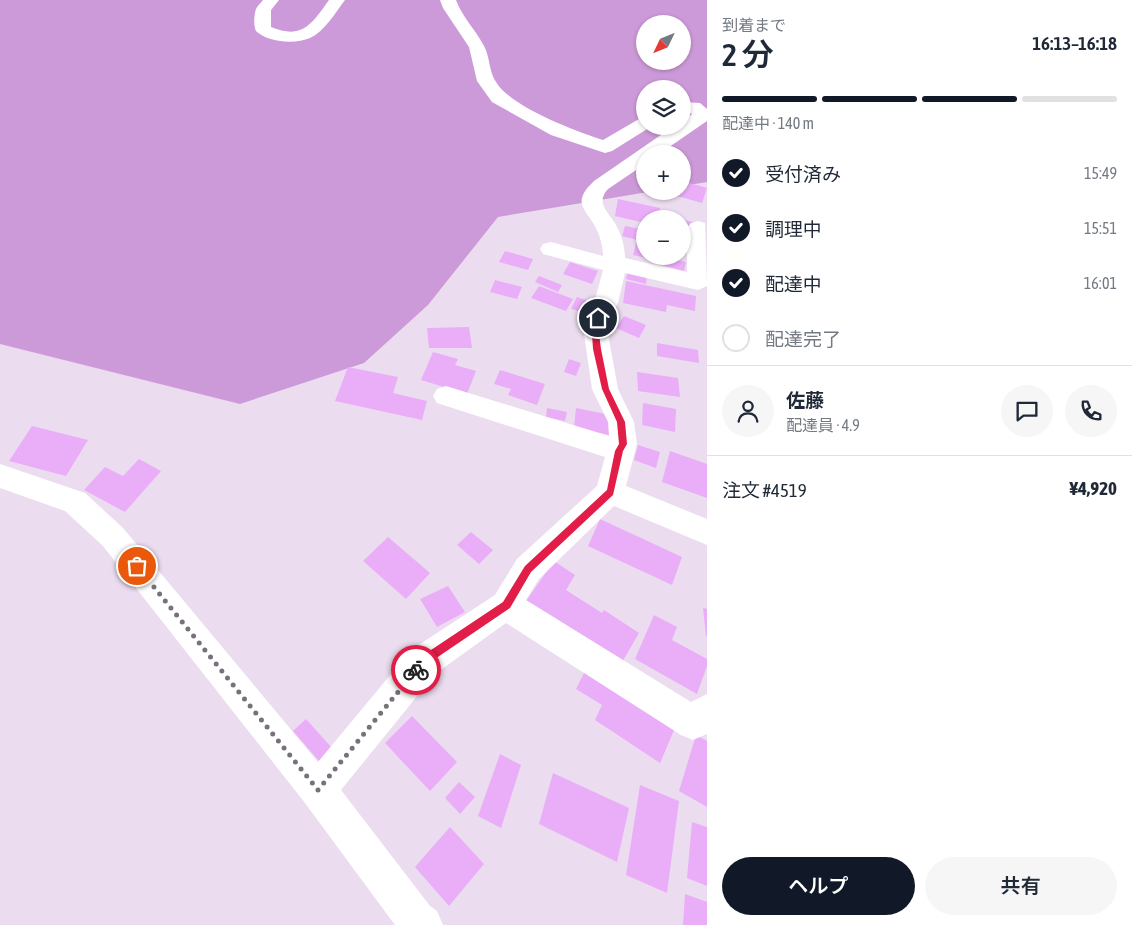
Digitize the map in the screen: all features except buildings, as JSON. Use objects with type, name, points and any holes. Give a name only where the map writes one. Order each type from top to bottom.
[{"type":"street","points":[[271,0],[263,10],[262,30],[284,38],[300,37],[313,31],[337,0]]},
{"type":"street","points":[[448,0],[451,8],[477,48],[486,81],[498,98],[558,131],[605,147],[636,128]]},
{"type":"street","points":[[691,107],[703,115],[691,123]]},
{"type":"street","points":[[659,145],[674,135]]},
{"type":"street","points":[[318,790],[423,662],[506,605],[528,569],[610,492],[623,444],[621,422],[605,389],[596,334],[598,318],[606,303],[614,265],[614,252],[607,228],[594,211],[592,202],[594,192],[601,185],[636,161]]},
{"type":"street","points":[[551,249],[614,265],[702,282],[698,228]]},
{"type":"street","points":[[446,396],[620,451]]},
{"type":"street","points":[[0,476],[75,502],[113,537],[318,790],[416,920],[423,925]]},
{"type":"street","points":[[610,492],[707,532]]},
{"type":"street","points":[[506,605],[694,723],[707,711]]},
{"type":"shaded area","points":[[0,0],[707,0],[707,182],[691,185],[691,145],[636,145],[636,194],[498,217],[428,305],[364,363],[240,404],[0,344]]},
{"type":"way so far","points":[[137,566],[318,790],[416,670]]},
{"type":"route","points":[[416,670],[423,662],[506,605],[528,569],[610,492],[623,444],[621,422],[605,389],[597,349],[598,318]]}]
